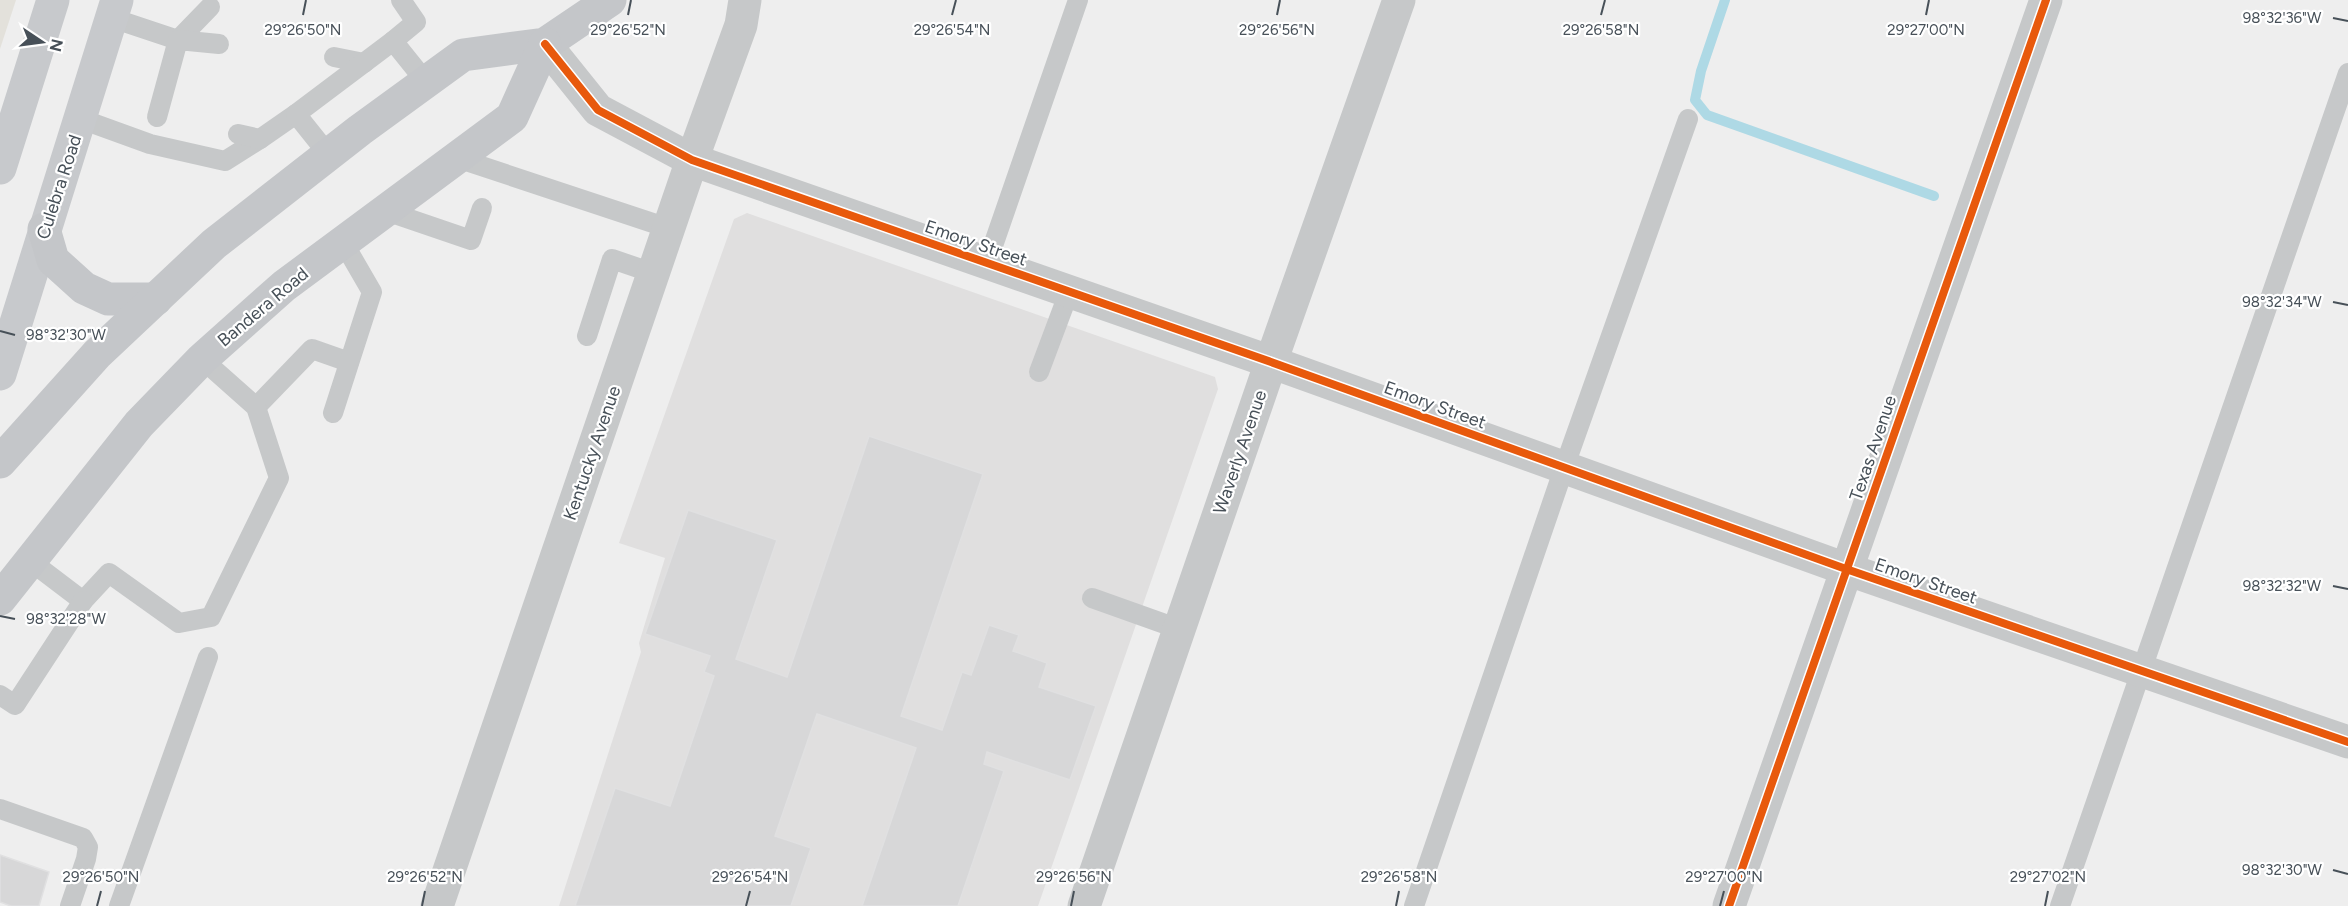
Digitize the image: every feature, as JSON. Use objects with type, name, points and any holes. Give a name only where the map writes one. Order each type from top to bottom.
[{"type":"main road","points":[[0,168],[53,0]]},
{"type":"main road","points":[[0,462],[97,354],[214,244],[328,154],[463,55],[545,44],[610,0]]},
{"type":"main road","name":"Culebra Road","points":[[0,374],[115,9]]},
{"type":"main road","name":"Bandera Road","points":[[0,599],[140,424],[202,359],[284,286],[512,117],[545,44]]},
{"type":"main road","points":[[44,230],[53,260],[84,288],[108,299],[156,299]]},
{"type":"street","name":"Kentucky Avenue","points":[[437,906],[668,228],[741,25],[745,0]]},
{"type":"street","name":"Waverly Avenue","points":[[1084,906],[1271,362],[1399,0]]},
{"type":"street","name":"Texas Avenue","points":[[1729,906],[2046,0]]},
{"type":"street","name":"Emory Street","points":[[545,44],[598,110],[692,160],[1271,362],[1846,569],[2348,742]]},
{"type":"lane","points":[[81,119],[150,144],[225,161],[260,139],[299,105],[364,63],[416,22],[401,0]]},
{"type":"lane","points":[[987,263],[1078,0]]},
{"type":"lane","points":[[150,144],[164,118],[178,40],[210,7]]},
{"type":"lane","points":[[115,9],[178,40],[219,44]]},
{"type":"lane","points":[[393,41],[426,82]]},
{"type":"lane","points":[[334,57],[364,63]]},
{"type":"lane","points":[[2060,906],[2348,73]]},
{"type":"lane","points":[[299,105],[328,154]]},
{"type":"lane","points":[[1414,906],[1564,468],[1688,119]]},
{"type":"lane","points":[[238,134],[260,139]]},
{"type":"lane","points":[[457,158],[668,228]]},
{"type":"lane","points":[[386,211],[471,240],[482,208]]},
{"type":"lane","points":[[333,413],[372,292],[343,242]]},
{"type":"lane","points":[[587,336],[612,259],[653,273]]},
{"type":"lane","points":[[1040,372],[1069,292]]},
{"type":"lane","points":[[256,407],[312,349],[349,362]]},
{"type":"lane","points":[[0,695],[15,705],[84,601],[109,573],[179,623],[211,617],[279,478],[256,407],[202,359]]},
{"type":"lane","points":[[29,560],[84,601]]},
{"type":"lane","points":[[1092,598],[1179,629]]},
{"type":"lane","points":[[119,906],[208,657]]},
{"type":"lane","points":[[0,809],[83,838],[88,847],[86,860],[70,906]]},
{"type":"shaded area","points":[[0,0],[16,0],[0,49]]},
{"type":"shaded area","points":[[747,213],[1215,377],[1218,389],[1038,906],[559,906],[641,652],[639,643],[665,558],[619,543],[734,219]]},
{"type":"building","points":[[869,436],[983,474],[901,716],[942,730],[962,672],[971,675],[989,625],[1019,635],[1013,651],[1047,663],[1039,687],[1096,706],[1070,780],[987,752],[984,764],[1004,771],[958,906],[862,906],[916,748],[817,714],[775,836],[811,848],[791,906],[575,906],[615,788],[670,806],[714,676],[704,672],[710,656],[645,634],[688,510],[777,540],[736,659],[787,677]]},
{"type":"building","points":[[0,855],[49,872],[39,906],[11,906],[0,902]]},
{"type":"waterway","points":[[1725,0],[1701,71],[1695,100],[1707,115],[1934,196]]},
{"type":"cycle path","points":[[1729,906],[2046,0]]},
{"type":"cycle path","points":[[545,44],[598,110],[692,160],[1271,362],[1846,569],[2348,742]]}]
